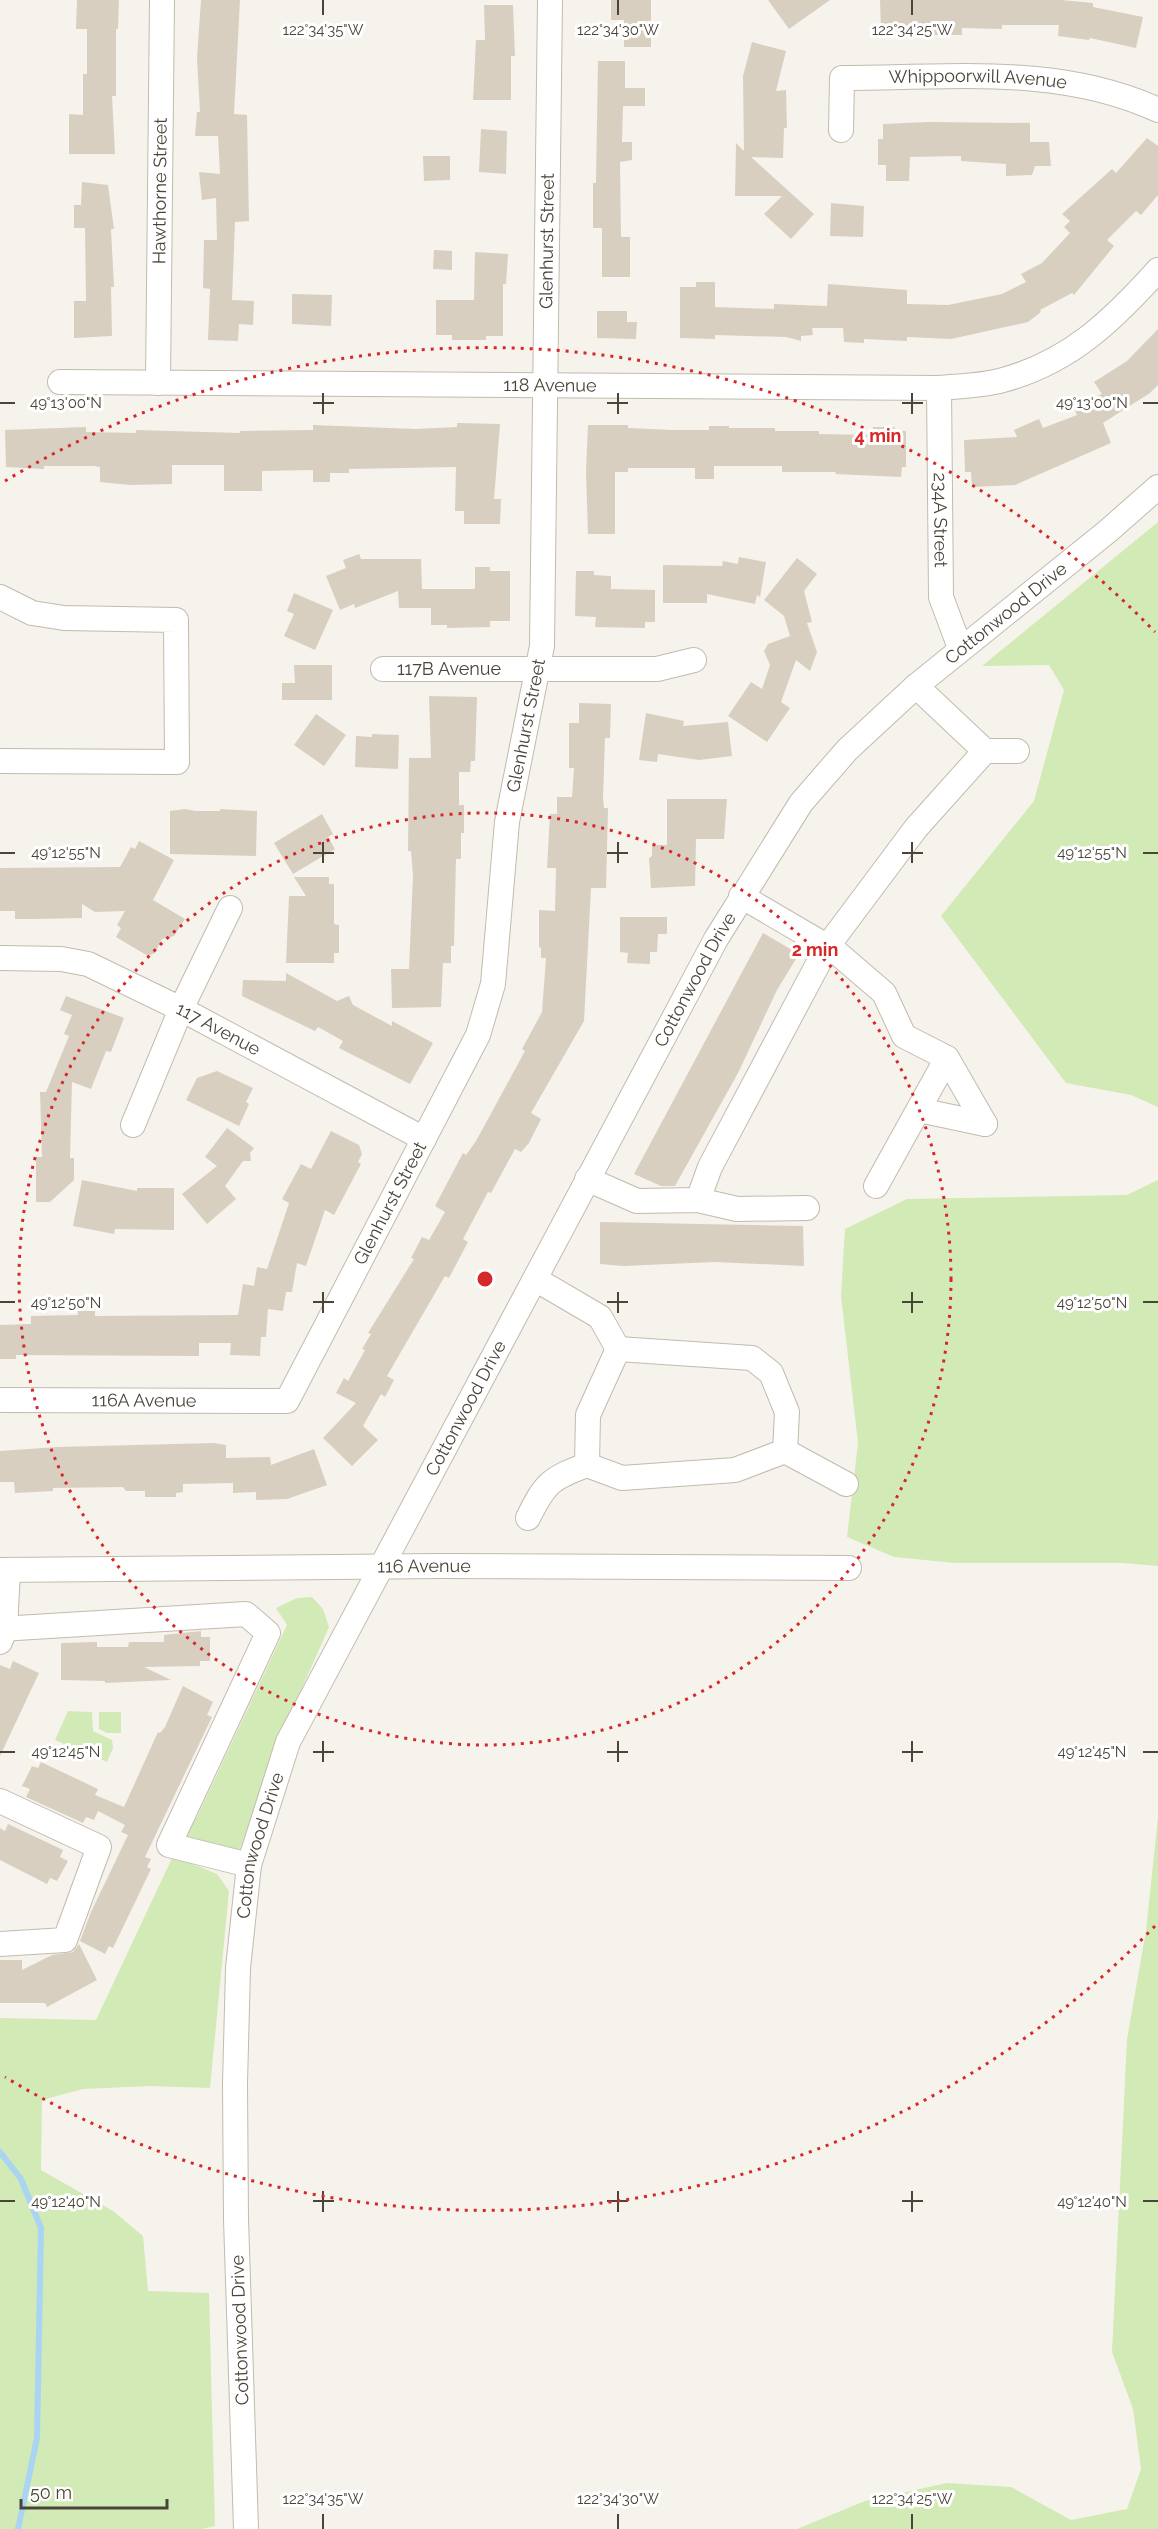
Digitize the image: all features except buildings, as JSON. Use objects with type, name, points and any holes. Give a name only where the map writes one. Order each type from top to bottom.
[{"type":"street","name":"Hawthorne Street","points":[[158,383],[162,0]]},
{"type":"street","name":"Glenhurst Street","points":[[287,1401],[477,1035],[493,984],[507,822],[542,645],[550,0]]},
{"type":"street","name":"Whippoorwill Avenue","points":[[841,130],[842,78],[1050,79],[1095,87],[1158,110]]},
{"type":"street","name":"118 Avenue","points":[[60,382],[939,388],[1001,381],[1038,368],[1097,333],[1158,270]]},
{"type":"street","name":"234A Street","points":[[939,388],[941,597],[960,648]]},
{"type":"street","name":"Cottonwood Drive","points":[[246,2529],[235,2084],[238,1968],[249,1864],[288,1742],[587,1179],[741,896],[815,786],[864,733],[916,686],[1158,487]]},
{"type":"street","points":[[0,597],[32,614],[64,618],[176,620],[177,762],[0,761]]},
{"type":"street","name":"117B Avenue","points":[[382,669],[657,669],[694,660]]},
{"type":"street","points":[[916,686],[985,751],[1017,751]]},
{"type":"street","points":[[698,1200],[710,1167],[827,946],[916,828],[985,751]]},
{"type":"street","points":[[741,896],[827,946],[884,993],[904,1036],[947,1058],[985,1124],[919,1110]]},
{"type":"street","points":[[133,1125],[181,1009],[230,908]]},
{"type":"street","name":"117 Avenue","points":[[0,958],[61,959],[88,964],[181,1009],[424,1139]]},
{"type":"street","points":[[876,1186],[947,1058]]},
{"type":"street","points":[[587,1179],[637,1201],[698,1200],[737,1209],[807,1208]]},
{"type":"street","points":[[535,1279],[600,1317],[618,1349]]},
{"type":"street","points":[[618,1349],[752,1358],[771,1373],[787,1412],[785,1452]]},
{"type":"street","points":[[587,1465],[588,1415],[618,1349]]},
{"type":"street","name":"116A Avenue","points":[[0,1400],[287,1401]]},
{"type":"street","points":[[528,1518],[541,1491],[560,1474],[587,1465],[622,1478],[735,1470],[785,1452],[846,1484]]},
{"type":"street","name":"116 Avenue","points":[[4,1570],[380,1566],[849,1568]]},
{"type":"street","points":[[4,1570],[2,1634],[246,1614],[268,1633],[169,1845],[249,1864]]},
{"type":"street","points":[[0,1801],[99,1847],[65,1940],[0,1944]]},
{"type":"green space","points":[[1158,522],[1158,1107],[1131,1095],[1066,1083],[941,916],[1034,801],[1064,690],[1049,665],[982,666]]},
{"type":"green space","points":[[1158,1180],[1158,1566],[1123,1563],[955,1563],[894,1557],[847,1537],[858,1443],[841,1296],[845,1229],[907,1199],[1127,1195]]},
{"type":"green space","points":[[312,1597],[323,1609],[329,1627],[276,1747],[240,1849],[231,1854],[191,1841],[185,1831],[197,1817],[287,1625],[276,1608],[297,1598]]},
{"type":"green space","points":[[68,1711],[92,1712],[93,1731],[112,1740],[113,1748],[107,1762],[55,1740]]},
{"type":"green space","points":[[99,1712],[121,1712],[121,1733],[107,1733],[99,1729]]},
{"type":"green space","points":[[1158,1817],[1158,2529],[797,2529],[865,2501],[947,2483],[1011,2487],[1071,2520],[1127,2509],[1141,2469],[1133,2409],[1112,2352],[1127,2039],[1146,1931]]},
{"type":"green space","points":[[173,1856],[217,1874],[229,1891],[210,2088],[151,2086],[83,2089],[42,2100],[41,2170],[113,2211],[143,2236],[148,2291],[209,2293],[215,2526],[202,2529],[0,2529],[0,2018],[96,2020]]},
{"type":"waterway","points":[[0,2152],[21,2179],[41,2228],[37,2438],[18,2529]]}]
